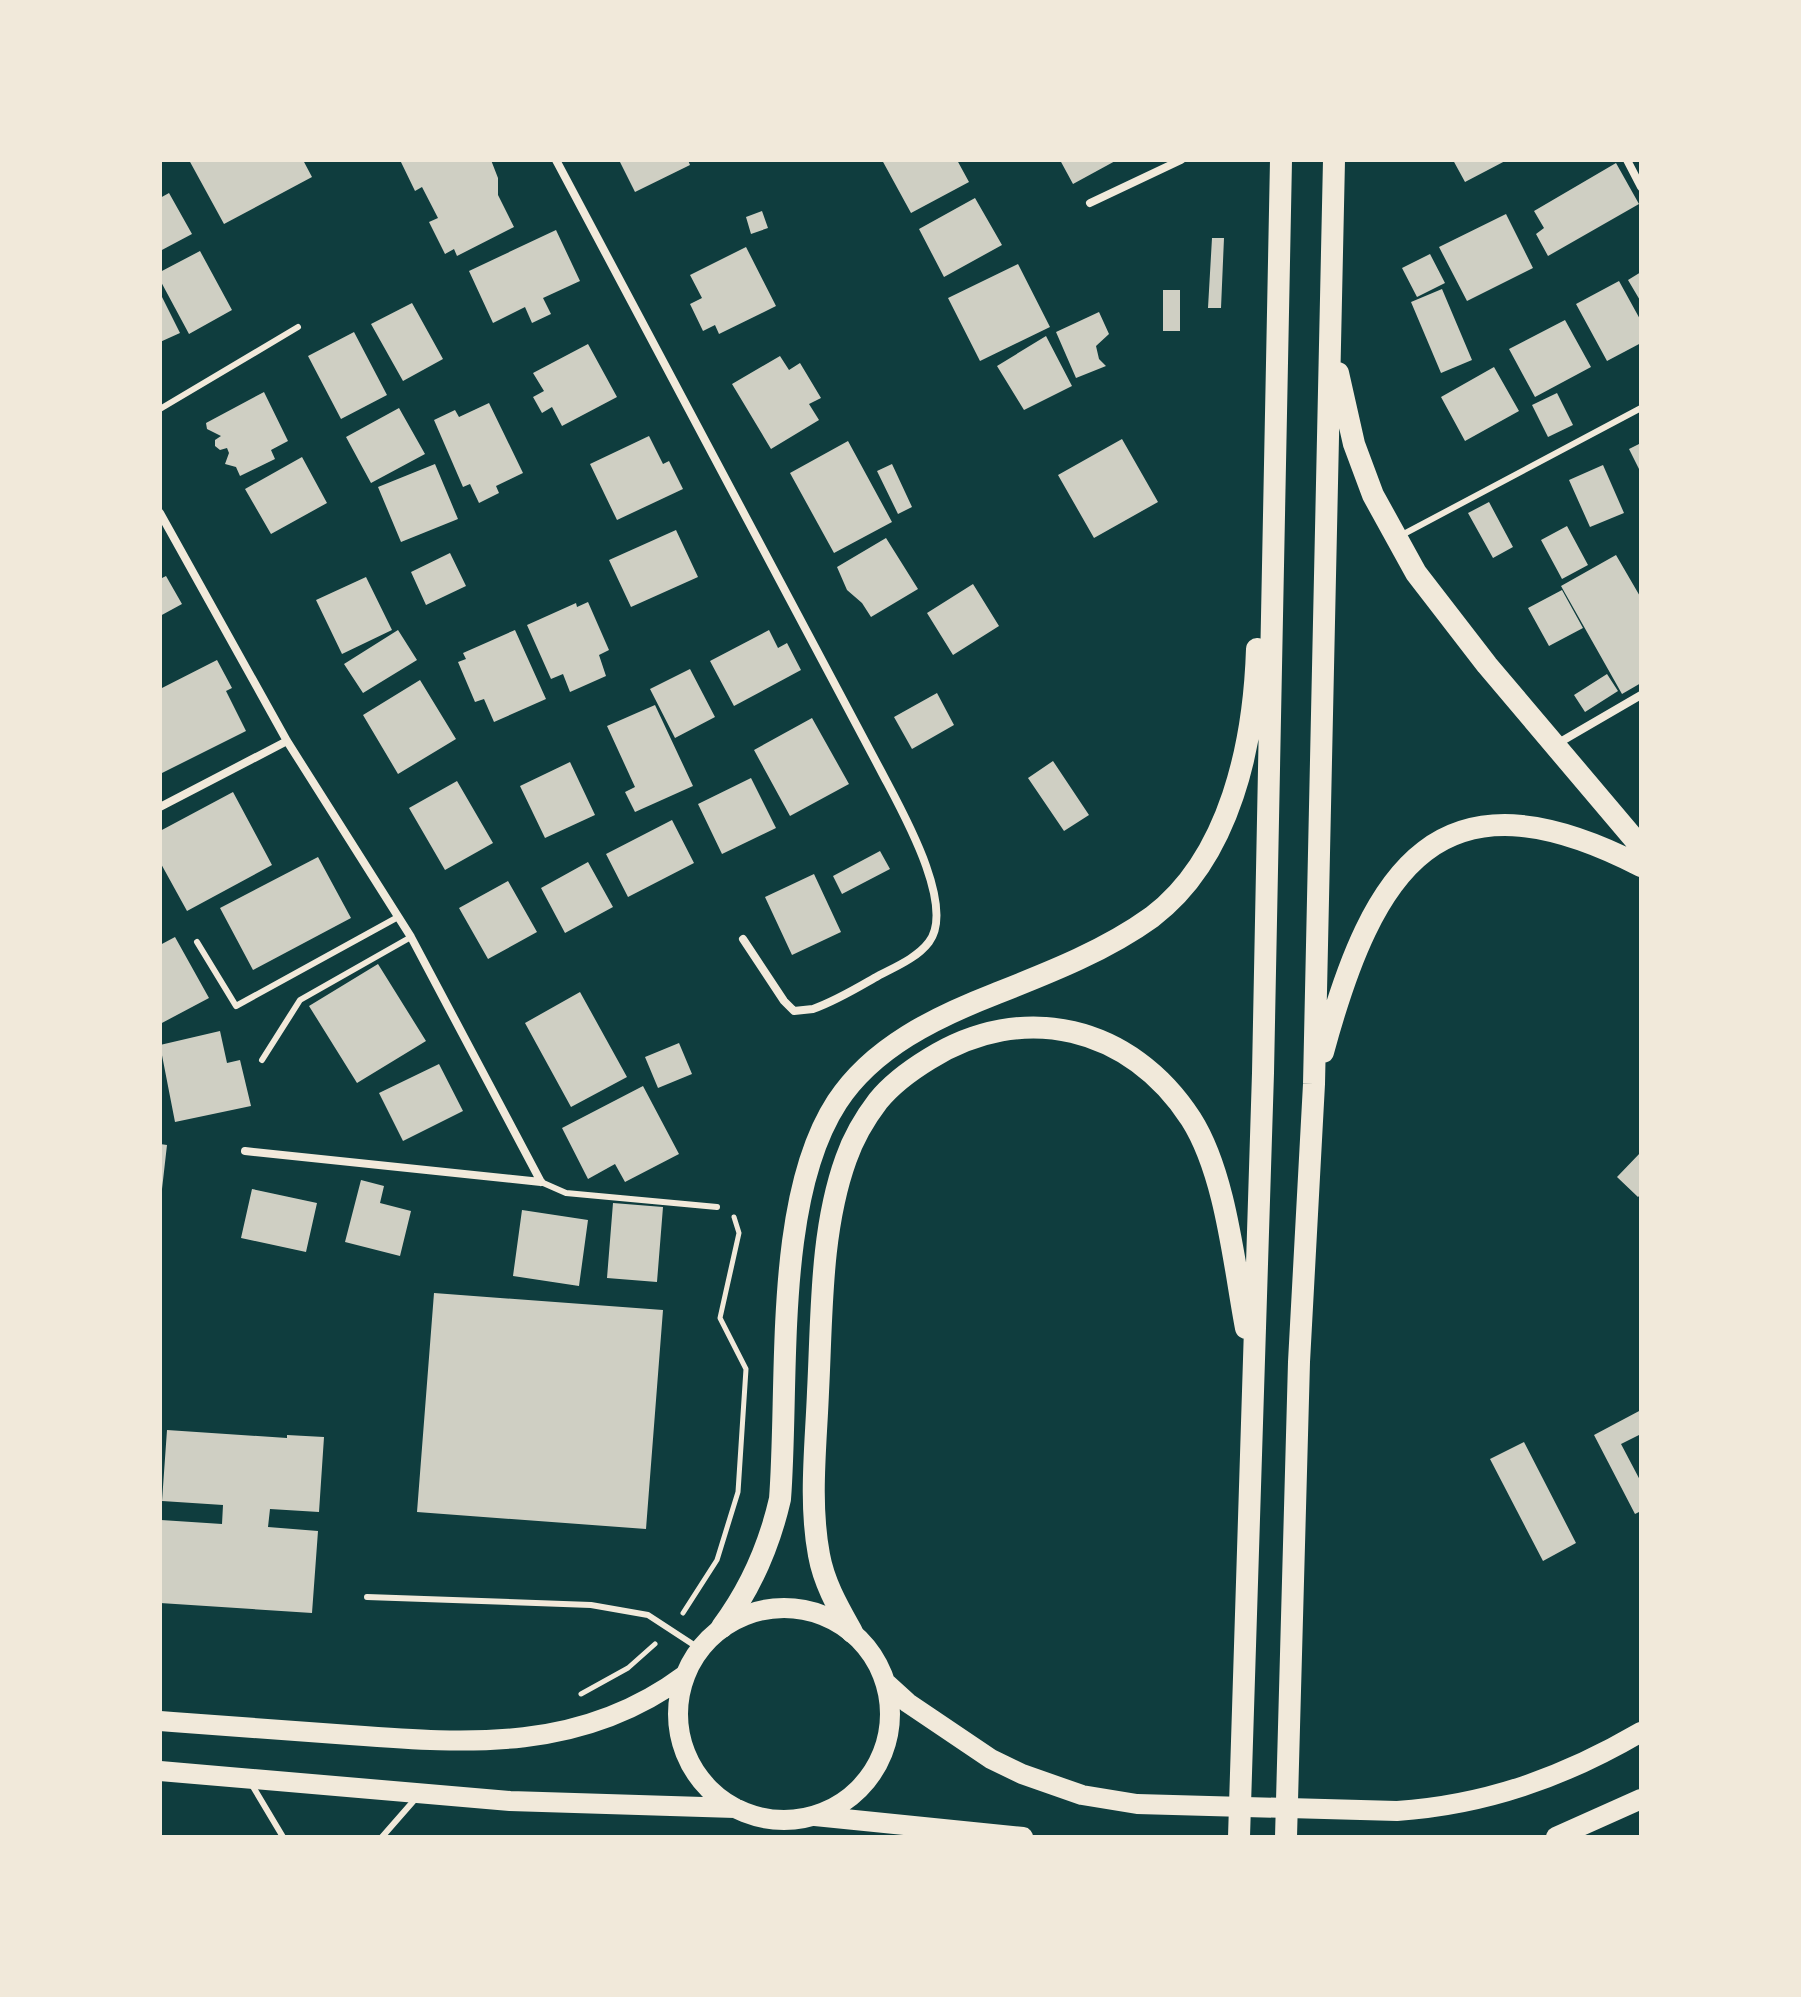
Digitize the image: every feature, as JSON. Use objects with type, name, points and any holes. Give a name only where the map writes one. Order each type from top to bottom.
[{"type":"highway","points":[[1239,1837],[1254,1365],[1281,160]]},
{"type":"highway","points":[[1286,1837],[1299,1362],[1314,1084],[1334,160]]},
{"type":"highway","points":[[1330,337],[1354,444],[1373,495],[1395,539],[1425,585],[1641,847]]},
{"type":"highway","points":[[722,1627],[752,1581],[765,1553],[780,1499],[792,1247],[803,1182],[821,1131],[837,1102],[875,1058],[964,1006],[1102,948],[1130,931],[1177,892],[1214,840],[1239,775],[1252,715],[1261,524],[1277,437]]},
{"type":"highway","points":[[1314,1084],[1340,988],[1363,930],[1383,894],[1419,855],[1457,835],[1514,825],[1540,827],[1582,838],[1641,866]]},
{"type":"highway","points":[[852,1632],[825,1576],[816,1527],[815,1455],[827,1251],[838,1190],[855,1137],[879,1100],[914,1068],[948,1047],[988,1031],[1031,1027],[1072,1031],[1104,1041],[1135,1058],[1167,1087],[1193,1121],[1215,1177],[1254,1365]]},
{"type":"main road","points":[[735,1808],[710,1790],[685,1751],[678,1706],[685,1675],[700,1649],[722,1627],[750,1613],[780,1608],[811,1611],[852,1632],[873,1655],[886,1683],[889,1729],[873,1772],[840,1804],[811,1816]]},
{"type":"main road","points":[[160,1721],[457,1743],[519,1740],[596,1722],[664,1691],[685,1675]]},
{"type":"main road","points":[[886,1683],[963,1742],[1022,1774],[1082,1795],[1137,1804],[1397,1811],[1431,1808],[1536,1784],[1641,1732]]},
{"type":"main road","points":[[160,1771],[599,1805],[735,1808],[780,1820],[811,1816],[1023,1837]]},
{"type":"main road","points":[[1556,1837],[1641,1799]]},
{"type":"street","points":[[556,160],[881,771],[911,831],[935,901],[936,918],[929,942],[910,958],[813,1009],[794,1011],[784,1001],[743,939]]},
{"type":"street","points":[[1090,203],[1181,160]]},
{"type":"street","points":[[1627,160],[1641,187]]},
{"type":"street","points":[[160,513],[287,741],[411,937],[541,1182]]},
{"type":"street","points":[[1555,745],[1641,695]]},
{"type":"street","points":[[160,807],[287,741]]},
{"type":"street","points":[[245,1151],[541,1182]]},
{"type":"lane","points":[[160,409],[298,327]]},
{"type":"lane","points":[[1395,539],[1641,408]]},
{"type":"lane","points":[[197,942],[236,1006],[398,917]]},
{"type":"lane","points":[[262,1060],[300,1000],[411,937]]},
{"type":"lane","points":[[541,1182],[566,1193],[717,1207]]},
{"type":"lane","points":[[367,1597],[591,1605],[648,1615],[700,1649]]},
{"type":"lane","points":[[248,1778],[283,1837]]},
{"type":"lane","points":[[382,1837],[420,1793]]},
{"type":"path","points":[[577,1696],[628,1668],[671,1631],[717,1560],[738,1492],[746,1369],[720,1318],[739,1233],[732,1208],[717,1207]]},
{"type":"building","points":[[189,160],[303,160],[312,177],[224,224]]},
{"type":"building","points":[[400,160],[491,160],[498,178],[498,195],[514,227],[457,256],[454,249],[445,254],[429,222],[438,218],[422,187],[415,191]]},
{"type":"building","points":[[619,160],[688,160],[690,165],[635,192]]},
{"type":"building","points":[[882,160],[957,160],[969,182],[911,213]]},
{"type":"building","points":[[1060,160],[1117,160],[1073,184]]},
{"type":"building","points":[[1453,160],[1507,160],[1465,182]]},
{"type":"building","points":[[1616,163],[1639,204],[1548,256],[1536,234],[1544,228],[1534,211]]},
{"type":"building","points":[[169,193],[192,234],[160,251],[160,198]]},
{"type":"building","points":[[975,198],[1002,245],[944,277],[919,229]]},
{"type":"building","points":[[762,211],[768,228],[751,234],[746,217]]},
{"type":"building","points":[[1506,214],[1533,268],[1467,301],[1439,247]]},
{"type":"building","points":[[556,230],[580,281],[543,298],[551,314],[532,323],[525,307],[493,323],[469,271]]},
{"type":"building","points":[[1212,238],[1224,238],[1221,308],[1208,308]]},
{"type":"building","points":[[746,247],[776,306],[719,334],[715,325],[703,331],[690,304],[702,298],[690,275]]},
{"type":"building","points":[[200,251],[232,310],[189,334],[160,280],[160,272]]},
{"type":"building","points":[[1430,254],[1445,283],[1417,297],[1402,268]]},
{"type":"building","points":[[1018,264],[1050,327],[980,361],[948,298]]},
{"type":"building","points":[[1641,272],[1641,302],[1628,280]]},
{"type":"building","points":[[1619,281],[1641,321],[1641,343],[1607,361],[1576,304]]},
{"type":"building","points":[[1442,289],[1472,360],[1441,373],[1411,302]]},
{"type":"building","points":[[1163,290],[1180,290],[1180,331],[1163,331]]},
{"type":"building","points":[[160,293],[180,333],[160,342]]},
{"type":"building","points":[[412,303],[443,359],[403,381],[371,324]]},
{"type":"building","points":[[1099,312],[1109,334],[1096,346],[1099,359],[1106,366],[1076,378],[1056,332]]},
{"type":"building","points":[[1565,320],[1591,367],[1535,397],[1509,349]]},
{"type":"building","points":[[354,332],[387,395],[341,419],[308,356]]},
{"type":"building","points":[[1046,336],[1072,386],[1024,410],[997,366]]},
{"type":"building","points":[[588,344],[617,397],[562,426],[552,407],[542,413],[533,397],[544,391],[533,373]]},
{"type":"building","points":[[780,356],[789,370],[800,363],[821,398],[809,404],[819,420],[771,449],[732,384]]},
{"type":"building","points":[[1494,367],[1519,411],[1465,441],[1441,397]]},
{"type":"building","points":[[264,392],[288,441],[271,450],[275,459],[240,476],[236,467],[225,464],[229,453],[227,448],[220,450],[215,446],[215,440],[221,436],[207,429],[206,423]]},
{"type":"building","points":[[1557,393],[1573,425],[1548,437],[1532,405]]},
{"type":"building","points":[[489,403],[523,473],[496,486],[499,493],[479,503],[470,484],[463,487],[434,420],[455,410],[459,417]]},
{"type":"building","points":[[399,408],[425,454],[371,483],[346,437]]},
{"type":"building","points":[[649,436],[663,464],[669,461],[683,489],[617,520],[590,464]]},
{"type":"building","points":[[1122,439],[1158,502],[1094,538],[1058,475]]},
{"type":"building","points":[[848,441],[892,522],[834,553],[790,473]]},
{"type":"building","points":[[1641,443],[1641,473],[1629,449]]},
{"type":"building","points":[[302,457],[327,503],[271,534],[245,489]]},
{"type":"building","points":[[435,464],[458,519],[401,542],[378,487]]},
{"type":"building","points":[[892,464],[912,507],[898,514],[877,471]]},
{"type":"building","points":[[1603,465],[1624,513],[1590,527],[1569,480]]},
{"type":"building","points":[[1489,502],[1513,547],[1493,558],[1468,513]]},
{"type":"building","points":[[1567,526],[1588,565],[1562,579],[1541,540]]},
{"type":"building","points":[[676,530],[698,577],[631,607],[609,560]]},
{"type":"building","points":[[886,538],[918,589],[871,617],[862,603],[847,590],[837,567]]},
{"type":"building","points":[[450,553],[466,586],[426,605],[411,572]]},
{"type":"building","points":[[1616,555],[1641,598],[1641,683],[1622,694],[1561,586]]},
{"type":"building","points":[[166,576],[182,604],[160,616],[160,579]]},
{"type":"building","points":[[366,577],[392,630],[342,654],[316,600]]},
{"type":"building","points":[[973,584],[999,626],[953,655],[927,613]]},
{"type":"building","points":[[1562,590],[1583,628],[1549,646],[1528,608]]},
{"type":"building","points":[[588,602],[609,650],[599,655],[606,676],[570,692],[563,674],[551,679],[527,625],[576,603],[577,607]]},
{"type":"building","points":[[398,630],[417,660],[363,693],[344,664]]},
{"type":"building","points":[[515,630],[546,699],[494,722],[484,699],[475,702],[458,662],[466,659],[463,653]]},
{"type":"building","points":[[769,630],[778,648],[787,643],[801,670],[734,706],[710,661]]},
{"type":"building","points":[[217,660],[232,688],[226,691],[246,731],[160,774],[160,689]]},
{"type":"building","points":[[690,669],[715,717],[675,738],[650,689]]},
{"type":"building","points":[[1607,674],[1618,691],[1585,712],[1574,695]]},
{"type":"building","points":[[420,680],[456,739],[398,774],[363,715]]},
{"type":"building","points":[[937,693],[954,725],[912,749],[894,717]]},
{"type":"building","points":[[655,705],[693,786],[635,812],[625,792],[635,787],[607,726]]},
{"type":"building","points":[[812,718],[849,784],[790,816],[754,750]]},
{"type":"building","points":[[1053,761],[1089,815],[1064,831],[1028,778]]},
{"type":"building","points":[[570,762],[595,815],[545,838],[520,786]]},
{"type":"building","points":[[751,778],[776,828],[722,854],[698,804]]},
{"type":"building","points":[[457,781],[493,843],[445,870],[409,808]]},
{"type":"building","points":[[233,792],[272,865],[187,911],[160,862],[160,831]]},
{"type":"building","points":[[672,820],[694,863],[628,897],[606,854]]},
{"type":"building","points":[[880,851],[890,869],[842,894],[833,876]]},
{"type":"building","points":[[318,857],[351,918],[253,970],[220,908]]},
{"type":"building","points":[[588,862],[613,907],[565,933],[541,888]]},
{"type":"building","points":[[814,874],[841,932],[792,955],[765,897]]},
{"type":"building","points":[[508,881],[537,932],[488,959],[459,908]]},
{"type":"building","points":[[175,937],[209,998],[160,1024],[160,945]]},
{"type":"building","points":[[378,964],[426,1041],[357,1083],[309,1006]]},
{"type":"building","points":[[580,992],[627,1077],[571,1107],[525,1023]]},
{"type":"building","points":[[220,1031],[227,1063],[240,1060],[251,1106],[175,1122],[160,1045]]},
{"type":"building","points":[[679,1043],[692,1074],[658,1088],[645,1057]]},
{"type":"building","points":[[439,1064],[463,1111],[403,1141],[379,1093]]},
{"type":"building","points":[[643,1086],[679,1154],[625,1182],[615,1164],[588,1179],[562,1128]]},
{"type":"building","points":[[160,1144],[167,1145],[162,1189],[160,1189]]},
{"type":"building","points":[[1641,1152],[1641,1194],[1638,1197],[1617,1177]]},
{"type":"building","points":[[361,1180],[384,1186],[380,1203],[411,1211],[400,1256],[345,1242]]},
{"type":"building","points":[[252,1189],[317,1203],[306,1252],[241,1238]]},
{"type":"building","points":[[613,1203],[663,1207],[657,1282],[607,1278]]},
{"type":"building","points":[[522,1210],[588,1220],[579,1286],[513,1276]]},
{"type":"building","points":[[434,1293],[663,1310],[646,1529],[417,1512]]},
{"type":"building","points":[[1641,1410],[1641,1434],[1621,1444],[1641,1482],[1641,1511],[1635,1514],[1594,1435]]},
{"type":"building","points":[[167,1430],[287,1438],[287,1435],[324,1437],[319,1512],[270,1509],[268,1527],[318,1531],[312,1613],[160,1603],[161,1520],[222,1524],[223,1505],[162,1501]]},
{"type":"building","points":[[1524,1442],[1576,1543],[1543,1561],[1490,1459]]}]
